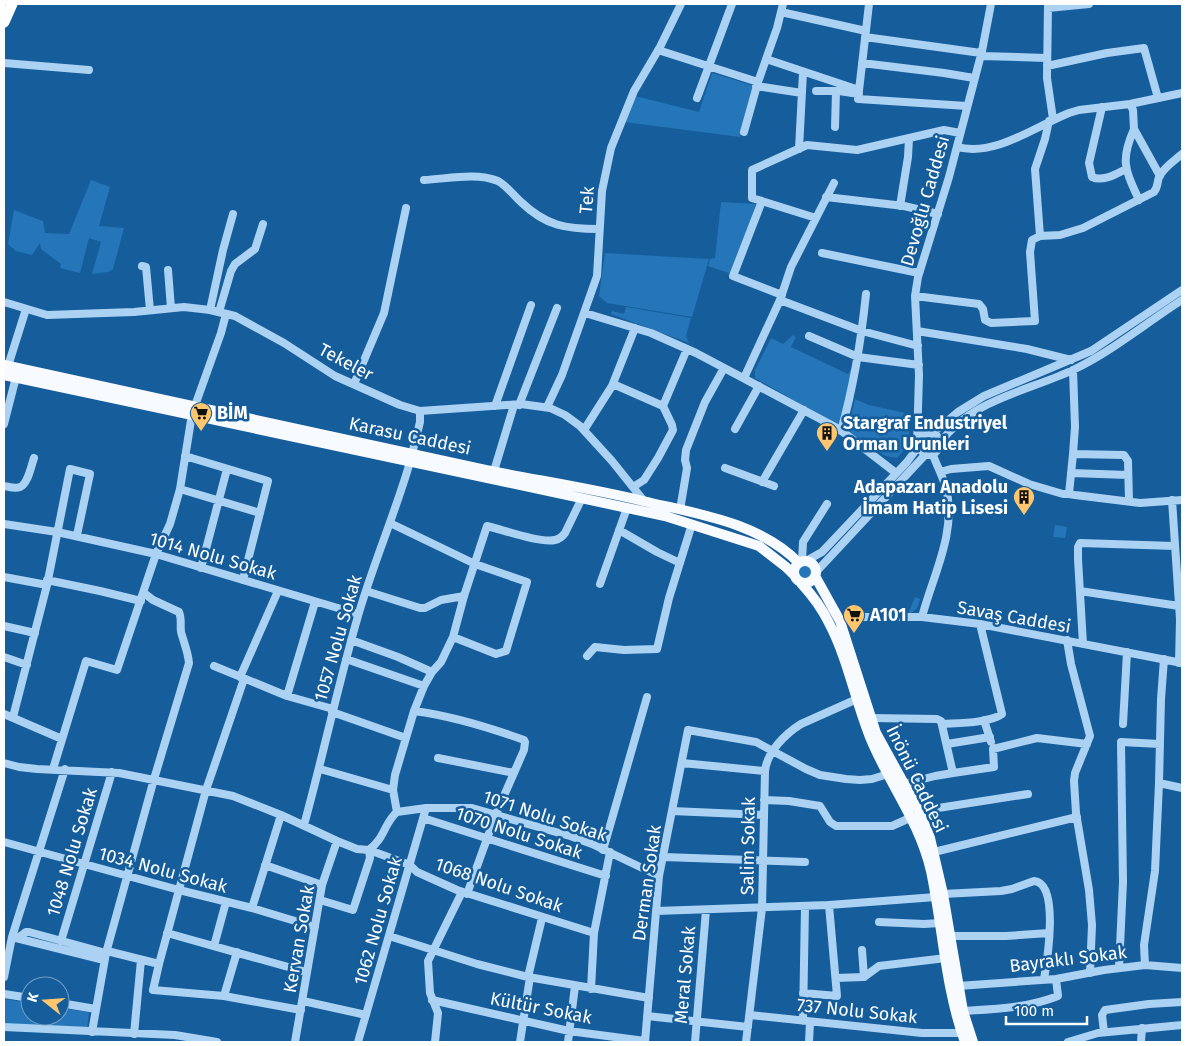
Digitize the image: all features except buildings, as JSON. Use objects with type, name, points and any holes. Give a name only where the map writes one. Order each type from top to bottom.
[{"type":"highway","points":[[4,22],[12,4]]},
{"type":"main road","name":"Karasu Caddesi","points":[[5,369],[16,377],[194,411]]},
{"type":"main road","name":"Karasu Caddesi","points":[[5,369],[666,516],[760,546],[798,579],[835,622]]},
{"type":"main road","name":"Karasu Caddesi","points":[[411,458],[494,471],[644,502],[731,523],[765,537],[803,562]]},
{"type":"main road","points":[[815,574],[811,581],[798,579],[794,568],[803,562],[813,565],[835,622]]},
{"type":"main road","name":"İnönü Caddesi","points":[[835,622],[870,738],[888,774],[916,814],[950,936],[963,1012],[973,1042]]},
{"type":"main road","name":"İnönü Caddesi","points":[[835,622],[882,745],[904,784],[934,852],[940,923],[953,1003],[963,1040]]},
{"type":"street","name":"Tek","points":[[547,407],[562,375],[597,276],[600,254],[599,228],[602,191],[611,148],[634,91],[658,50],[681,4]]},
{"type":"street","points":[[697,98],[732,4]]},
{"type":"street","points":[[744,132],[757,84],[783,4]]},
{"type":"street","points":[[869,4],[858,99],[967,106]]},
{"type":"street","name":"Devoğlu Caddesi","points":[[917,445],[919,365],[915,296],[919,273],[938,214],[981,54],[991,4]]},
{"type":"street","points":[[1040,236],[1035,169],[1051,120],[1047,66],[1048,6],[1089,4]]},
{"type":"street","points":[[781,12],[865,34],[981,54],[1047,58]]},
{"type":"street","points":[[1047,66],[1107,53],[1144,48],[1158,98]]},
{"type":"street","points":[[658,50],[757,84],[802,93]]},
{"type":"street","points":[[766,60],[859,92]]},
{"type":"street","points":[[4,63],[89,70]]},
{"type":"street","points":[[862,63],[974,78]]},
{"type":"street","points":[[799,149],[803,72]]},
{"type":"street","points":[[816,91],[859,92]]},
{"type":"street","points":[[835,127],[836,91]]},
{"type":"street","points":[[956,147],[979,150],[1019,136],[1051,120],[1080,110],[1130,104],[1182,93]]},
{"type":"street","points":[[1130,104],[1133,110],[1134,129],[1160,176]]},
{"type":"street","points":[[1102,107],[1089,163],[1090,172],[1092,177],[1096,179],[1109,177],[1126,169]]},
{"type":"street","points":[[1134,129],[1125,155],[1126,169],[1139,200]]},
{"type":"street","points":[[816,218],[752,198],[752,170],[807,145],[857,150],[944,130],[960,133]]},
{"type":"street","points":[[900,206],[908,157],[909,138]]},
{"type":"street","points":[[915,296],[979,304],[983,308],[986,320],[992,323],[1035,321],[1030,245],[1032,240],[1040,236],[1060,235],[1083,228],[1154,192],[1158,187],[1160,176],[1182,154]]},
{"type":"street","points":[[424,180],[479,177],[490,179],[504,185],[521,203],[550,223],[576,228],[599,228]]},
{"type":"street","points":[[744,378],[781,297],[791,268],[834,183]]},
{"type":"street","points":[[826,197],[900,206],[938,214]]},
{"type":"street","points":[[762,201],[733,276],[862,331],[918,346]]},
{"type":"street","points":[[354,384],[384,313],[406,208]]},
{"type":"street","points":[[210,310],[233,214]]},
{"type":"street","points":[[53,769],[86,661],[117,670],[156,554],[170,524],[180,489],[194,411],[222,333],[222,313],[232,271],[235,264],[255,249],[263,224]]},
{"type":"street","points":[[822,253],[919,273]]},
{"type":"street","points":[[142,266],[146,267],[150,310]]},
{"type":"street","points":[[168,270],[171,308]]},
{"type":"street","points":[[826,504],[803,542],[803,562],[822,552],[896,473],[917,445],[920,436],[928,433],[984,396],[1091,351],[1182,290]]},
{"type":"street","points":[[841,431],[852,393],[866,294]]},
{"type":"street","points":[[815,574],[929,455],[938,450],[946,434],[968,416],[988,404],[1073,370],[1182,300]]},
{"type":"street","name":"Tekeler","points":[[4,302],[47,314],[134,312],[184,307],[210,310],[234,316],[284,343],[335,376],[380,398],[420,411],[517,405],[547,407],[565,415],[584,430],[644,502]]},
{"type":"street","points":[[495,406],[531,305]]},
{"type":"street","points":[[494,471],[517,405],[557,308]]},
{"type":"street","points":[[5,369],[26,309]]},
{"type":"street","points":[[585,313],[651,333],[744,378],[841,431],[896,473]]},
{"type":"street","points":[[584,430],[613,384],[635,328]]},
{"type":"street","points":[[917,331],[1027,349],[1071,360]]},
{"type":"street","points":[[809,336],[858,357],[919,365]]},
{"type":"street","points":[[663,406],[687,350]]},
{"type":"street","points":[[680,510],[687,468],[685,460],[686,450],[705,402],[724,368]]},
{"type":"street","points":[[1069,494],[1075,427],[1073,370]]},
{"type":"street","points":[[4,424],[16,377]]},
{"type":"street","points":[[613,384],[663,406],[672,425],[672,430],[658,458],[644,480],[633,487]]},
{"type":"street","points":[[735,428],[759,386]]},
{"type":"street","points":[[762,482],[804,410]]},
{"type":"street","name":"1057 Nolu Sokak","points":[[304,825],[320,769],[332,711],[358,614],[411,458],[420,422],[420,411]]},
{"type":"street","points":[[918,411],[922,426],[928,433],[937,436],[940,443]]},
{"type":"street","points":[[917,445],[929,455],[940,472],[946,488],[948,508],[948,530],[942,556],[922,617]]},
{"type":"street","points":[[1073,454],[1124,455],[1128,461],[1130,502]]},
{"type":"street","points":[[185,456],[268,481],[243,580]]},
{"type":"street","points":[[4,486],[16,488],[22,486],[34,458]]},
{"type":"street","points":[[940,472],[989,466],[1029,484],[1064,494],[1140,503],[1182,500]]},
{"type":"street","points":[[724,468],[774,486]]},
{"type":"street","points":[[201,568],[227,469]]},
{"type":"street","points":[[13,718],[36,633],[70,470],[90,474],[77,535]]},
{"type":"street","points":[[1070,473],[1128,475]]},
{"type":"street","points":[[180,489],[260,513]]},
{"type":"street","points":[[320,900],[353,910],[370,858],[369,850],[380,841],[389,822],[397,812],[393,790],[395,775],[414,711],[424,686],[432,672],[441,662],[453,637],[487,526],[542,540],[557,540],[565,533],[582,498]]},
{"type":"street","points":[[1172,500],[1180,606],[1181,663]]},
{"type":"street","points":[[600,584],[627,508]]},
{"type":"street","points":[[390,523],[475,564],[527,582],[506,651],[496,654],[453,637]]},
{"type":"street","name":"1014 Nolu Sokak","points":[[4,524],[77,535],[156,554],[358,614]]},
{"type":"street","points":[[587,656],[595,646],[624,650],[657,649],[669,598],[692,524]]},
{"type":"street","points":[[619,530],[680,563]]},
{"type":"street","points":[[1083,644],[1078,547],[1080,544],[1175,546]]},
{"type":"street","points":[[4,577],[100,591],[141,602]]},
{"type":"street","points":[[153,990],[206,790],[242,678],[278,591]]},
{"type":"street","points":[[366,591],[420,608],[425,608],[441,600],[464,596]]},
{"type":"street","points":[[1080,591],[1180,606]]},
{"type":"street","points":[[92,1032],[106,955],[154,779],[189,664],[179,612],[153,600],[144,592]]},
{"type":"street","points":[[287,696],[315,602]]},
{"type":"street","name":"Savaş Caddesi","points":[[835,622],[856,617],[922,617],[980,624],[1181,663]]},
{"type":"street","points":[[943,724],[984,720],[995,718],[1002,714],[980,624]]},
{"type":"street","points":[[4,626],[36,633]]},
{"type":"street","points":[[351,640],[432,672]]},
{"type":"street","points":[[1067,640],[1070,664],[1089,726],[1090,736],[1075,773],[1074,782],[1092,925],[1090,973]]},
{"type":"street","points":[[1123,724],[1127,652]]},
{"type":"street","points":[[4,657],[27,664]]},
{"type":"street","points":[[346,659],[424,686]]},
{"type":"street","points":[[1145,965],[1144,945],[1155,871],[1164,659]]},
{"type":"street","points":[[214,666],[287,696],[406,738]]},
{"type":"street","points":[[591,989],[594,933],[606,876],[607,851],[647,697]]},
{"type":"street","name":"Salim Sokak","points":[[746,1042],[762,908],[765,771],[768,759],[788,734],[801,724],[857,700]]},
{"type":"street","points":[[414,711],[449,717],[524,740],[525,742],[524,750],[465,893],[428,960],[429,985],[432,1000],[438,1013],[435,1042]]},
{"type":"street","points":[[4,714],[62,739]]},
{"type":"street","points":[[871,718],[941,720],[953,773]]},
{"type":"street","points":[[904,784],[935,776],[994,767],[993,749],[984,720]]},
{"type":"street","name":"Derman Sokak","points":[[645,1042],[659,876],[688,730],[756,742],[774,751]]},
{"type":"street","points":[[947,744],[990,737]]},
{"type":"street","points":[[993,749],[1037,738],[1087,744]]},
{"type":"street","points":[[1119,968],[1123,882],[1121,849],[1122,742],[1160,744]]},
{"type":"street","points":[[774,751],[820,775],[846,780],[860,780],[872,779],[888,774]]},
{"type":"street","points":[[438,758],[514,773]]},
{"type":"street","name":"1068 Nolu Sokak","points":[[4,763],[19,767],[112,772],[233,796],[357,849],[369,850],[410,865],[417,872],[465,893],[594,933]]},
{"type":"street","points":[[682,763],[765,771]]},
{"type":"street","points":[[4,977],[39,851],[65,769]]},
{"type":"street","points":[[320,769],[393,790]]},
{"type":"street","name":"1048 Nolu Sokak","points":[[61,941],[112,772]]},
{"type":"street","points":[[1159,783],[1182,788]]},
{"type":"street","points":[[764,800],[789,801],[820,806],[830,822],[836,826],[892,826],[916,814],[1028,794]]},
{"type":"street","name":"1071 Nolu Sokak","points":[[397,812],[426,808],[472,808],[570,836],[659,876]]},
{"type":"street","name":"1062 Nolu Sokak","points":[[358,1042],[426,808]]},
{"type":"street","points":[[672,811],[764,815]]},
{"type":"street","points":[[252,908],[281,815]]},
{"type":"street","points":[[934,852],[1077,816]]},
{"type":"street","name":"1070 Nolu Sokak","points":[[423,818],[606,876]]},
{"type":"street","name":"Kervan Sokak","points":[[294,1042],[303,1001],[306,972],[322,885],[337,841]]},
{"type":"street","name":"1034 Nolu Sokak","points":[[4,842],[315,926]]},
{"type":"street","points":[[663,857],[805,862]]},
{"type":"street","points":[[265,865],[322,885]]},
{"type":"street","points":[[656,911],[829,905],[1001,891],[1038,881],[1045,890],[1050,909],[1044,979]]},
{"type":"street","points":[[214,946],[226,902]]},
{"type":"street","points":[[803,994],[838,996],[829,905]]},
{"type":"street","points":[[805,906],[803,994],[809,1042]]},
{"type":"street","name":"Meral Sokak","points":[[695,1042],[706,910]]},
{"type":"street","points":[[520,1042],[529,977],[542,918]]},
{"type":"street","points":[[879,922],[940,923]]},
{"type":"street","points":[[15,938],[28,932],[106,955]]},
{"type":"street","points":[[167,933],[306,972]]},
{"type":"street","points":[[950,936],[1006,936],[1049,933]]},
{"type":"street","points":[[389,936],[476,964],[529,977],[649,998]]},
{"type":"street","points":[[15,938],[159,964]]},
{"type":"street","points":[[862,950],[864,976]]},
{"type":"street","points":[[224,996],[237,952]]},
{"type":"street","points":[[836,978],[864,976],[879,966],[946,958]]},
{"type":"street","points":[[134,1034],[141,960]]},
{"type":"street","name":"Bayraklı Sokak","points":[[958,986],[1056,979],[1145,965],[1182,968]]},
{"type":"street","points":[[963,1012],[1010,1007],[1049,1000],[1058,996],[1056,979]]},
{"type":"street","points":[[568,1042],[575,986]]},
{"type":"street","points":[[138,990],[224,996],[301,1010]]},
{"type":"street","points":[[4,994],[20,996]]},
{"type":"street","name":"Kültür Sokak","points":[[432,1000],[523,1021],[645,1042]]},
{"type":"street","points":[[303,1001],[366,1015]]},
{"type":"street","points":[[1104,1032],[1102,1016],[1105,1010],[1182,1002]]},
{"type":"street","points":[[70,1005],[96,1009]]},
{"type":"street","name":"737 Nolu Sokak","points":[[750,1015],[922,1033],[963,1040]]},
{"type":"street","points":[[647,1016],[748,1027]]},
{"type":"street","points":[[1068,1042],[1104,1032],[1182,1025]]},
{"type":"street","points":[[4,1027],[134,1034],[145,1038],[175,1035],[217,1042]]},
{"type":"street","points":[[1141,1042],[1142,1028]]},
{"type":"shaded area","points":[[712,73],[754,86],[740,137],[624,122],[635,96],[699,112]]},
{"type":"shaded area","points":[[91,180],[110,187],[99,226],[124,228],[113,269],[108,272],[92,274],[101,242],[89,238],[80,273],[60,268],[61,264],[41,249],[40,243],[32,255],[16,251],[8,244],[14,210],[43,221],[45,233],[69,234]]},
{"type":"shaded area","points":[[721,202],[756,204],[733,273],[708,266],[710,259],[715,258]]},
{"type":"shaded area","points":[[605,253],[709,259],[692,317],[607,303],[599,296]]},
{"type":"shaded area","points":[[626,307],[691,318],[686,336],[689,343],[611,314],[612,311],[624,314]]},
{"type":"shaded area","points":[[793,335],[796,337],[791,347],[848,374],[854,364],[839,426],[755,378],[755,370],[771,338],[783,344]]},
{"type":"shaded area","points":[[855,399],[869,405],[910,414],[907,443],[897,458],[886,456],[847,433]]},
{"type":"shaded area","points":[[1055,525],[1067,527],[1065,538],[1053,537]]},
{"type":"shaded area","points":[[805,565],[810,567],[812,572],[810,577],[805,579],[800,577],[798,572],[800,567]]},
{"type":"shaded area","points":[[915,597],[920,599],[918,606],[913,612],[908,614]]},
{"type":"shaded area","points":[[4,999],[20,1001],[20,1024],[4,1023]]},
{"type":"shaded area","points":[[70,1009],[89,1012],[87,1029],[46,1026],[70,1026]]},
{"type":"place","name":"BİM","points":[[201,432]]},
{"type":"place","name":"Stargraf Endustriyel Orman Urunleri","points":[[827,452]]},
{"type":"place","name":"Adapazarı Anadolu İmam Hatip Lisesi","points":[[1024,516]]},
{"type":"place","name":"A101","points":[[854,634]]}]
